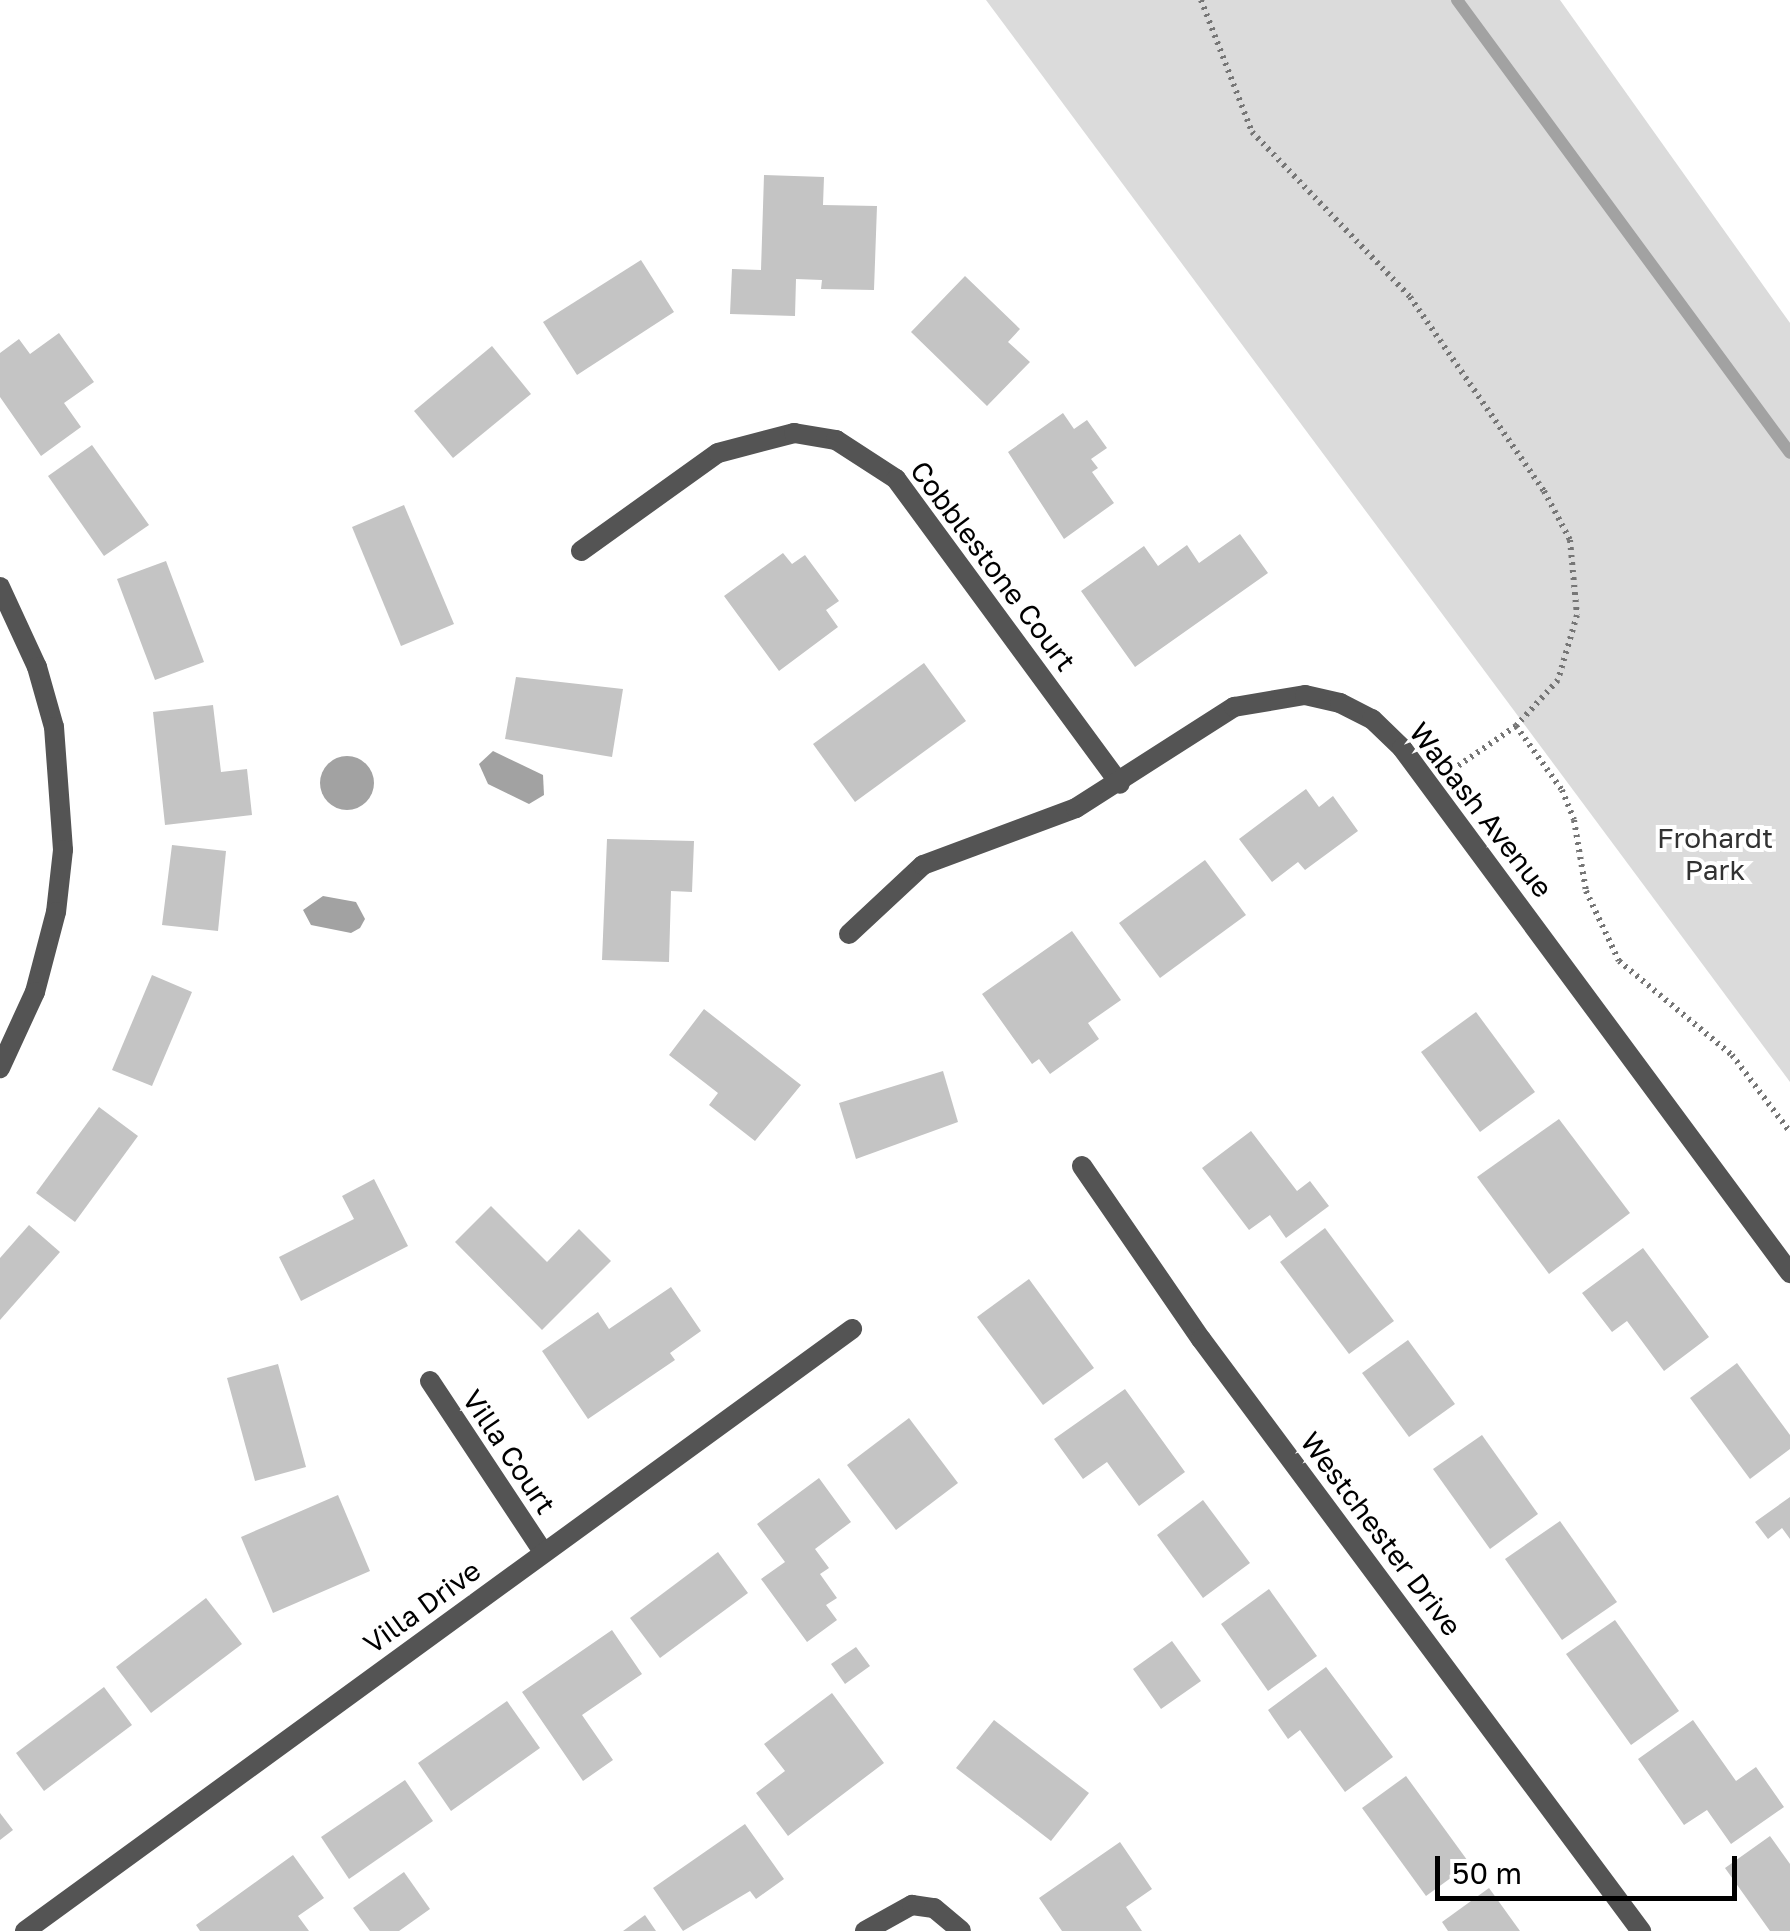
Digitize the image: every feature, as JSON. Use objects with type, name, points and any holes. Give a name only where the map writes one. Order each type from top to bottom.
[{"type":"street","name":"Cobblestone Court","points":[[581,552],[718,453],[758,437],[794,433],[836,440],[896,480],[1120,784]]},
{"type":"street","points":[[0,587],[37,667],[54,727],[63,835],[56,912],[35,992],[0,1068]]},
{"type":"street","name":"Wabash Avenue","points":[[850,934],[923,866],[1036,825],[1120,784],[1234,707],[1304,695],[1372,719],[1431,785],[1790,1273]]},
{"type":"street","name":"Westchester Drive","points":[[1082,1166],[1201,1339],[1641,1931]]},
{"type":"street","name":"Villa Drive","points":[[25,1931],[852,1328]]},
{"type":"street","name":"Villa Court","points":[[430,1381],[543,1552]]},
{"type":"street","points":[[865,1931],[912,1905],[934,1908],[961,1931]]},
{"type":"path","points":[[1201,0],[1252,132],[1410,296],[1564,528],[1579,588],[1574,638],[1558,680],[1516,726],[1431,785]]},
{"type":"path","points":[[1516,726],[1562,790],[1574,820],[1586,891],[1619,961],[1732,1055],[1790,1132]]},
{"type":"green space","name":"Frohardt Park","points":[[986,0],[1560,0],[1790,323],[1790,1082]]},
{"type":"shaded area","points":[[493,751],[543,775],[544,795],[529,804],[488,784],[479,764]]},
{"type":"shaded area","points":[[347,756],[366,764],[374,783],[366,802],[347,810],[328,802],[320,783],[328,764]]},
{"type":"shaded area","points":[[323,896],[356,902],[365,919],[360,928],[351,933],[311,925],[303,910]]},
{"type":"building","points":[[764,175],[824,177],[823,205],[877,206],[874,290],[821,289],[822,280],[796,279],[795,316],[730,314],[732,269],[761,270]]},
{"type":"building","points":[[641,260],[674,312],[577,375],[543,322]]},
{"type":"building","points":[[965,276],[1020,329],[1008,342],[1030,362],[987,406],[911,332]]},
{"type":"building","points":[[59,333],[94,382],[64,403],[81,427],[41,456],[0,397],[0,353],[19,339],[30,354]]},
{"type":"building","points":[[492,346],[531,394],[453,458],[414,411]]},
{"type":"building","points":[[1063,413],[1074,429],[1087,420],[1107,448],[1091,459],[1098,468],[1092,472],[1114,503],[1064,539],[1008,452]]},
{"type":"building","points":[[92,445],[149,525],[104,556],[48,476]]},
{"type":"building","points":[[404,505],[454,624],[401,646],[352,527]]},
{"type":"building","points":[[1240,534],[1268,573],[1135,667],[1081,591],[1144,546],[1158,566],[1187,545],[1199,563]]},
{"type":"building","points":[[783,553],[792,564],[805,555],[839,601],[826,610],[838,627],[779,671],[724,596]]},
{"type":"building","points":[[166,561],[204,662],[155,680],[117,579]]},
{"type":"building","points":[[924,663],[966,721],[855,802],[813,744]]},
{"type":"building","points":[[516,677],[623,689],[612,757],[505,739]]},
{"type":"building","points":[[213,705],[221,772],[247,769],[252,815],[165,825],[153,712]]},
{"type":"building","points":[[1306,789],[1319,807],[1333,796],[1358,831],[1305,870],[1298,862],[1272,882],[1239,839]]},
{"type":"building","points":[[607,839],[694,841],[692,892],[671,891],[669,962],[602,960]]},
{"type":"building","points":[[172,845],[226,851],[218,931],[162,925]]},
{"type":"building","points":[[1205,860],[1246,915],[1160,978],[1119,923]]},
{"type":"building","points":[[1072,931],[1121,1000],[1088,1023],[1099,1039],[1050,1074],[1039,1059],[1032,1064],[982,994]]},
{"type":"building","points":[[152,975],[192,992],[152,1086],[112,1070]]},
{"type":"building","points":[[704,1009],[801,1085],[755,1141],[709,1105],[718,1093],[669,1055]]},
{"type":"building","points":[[1476,1012],[1535,1092],[1480,1132],[1421,1052]]},
{"type":"building","points":[[943,1071],[958,1122],[856,1159],[839,1103]]},
{"type":"building","points":[[99,1107],[138,1136],[75,1222],[36,1193]]},
{"type":"building","points":[[1559,1119],[1630,1213],[1549,1274],[1477,1177]]},
{"type":"building","points":[[1251,1131],[1297,1191],[1310,1181],[1329,1206],[1286,1238],[1270,1215],[1249,1230],[1202,1168]]},
{"type":"building","points":[[374,1179],[408,1246],[301,1301],[279,1257],[354,1219],[342,1196]]},
{"type":"building","points":[[491,1206],[547,1262],[579,1229],[611,1261],[542,1330],[455,1242]]},
{"type":"building","points":[[29,1225],[60,1252],[0,1320],[0,1258]]},
{"type":"building","points":[[1325,1228],[1394,1321],[1349,1354],[1280,1262]]},
{"type":"building","points":[[1643,1248],[1709,1337],[1664,1371],[1627,1321],[1612,1332],[1582,1293]]},
{"type":"building","points":[[1029,1279],[1094,1368],[1043,1405],[977,1317]]},
{"type":"building","points":[[671,1287],[701,1331],[670,1353],[675,1360],[588,1419],[542,1351],[598,1312],[609,1329]]},
{"type":"building","points":[[1408,1340],[1455,1404],[1409,1437],[1362,1373]]},
{"type":"building","points":[[1737,1363],[1790,1435],[1790,1449],[1750,1479],[1690,1398]]},
{"type":"building","points":[[278,1364],[306,1467],[255,1481],[227,1378]]},
{"type":"building","points":[[1125,1389],[1185,1472],[1139,1506],[1107,1462],[1083,1479],[1054,1439]]},
{"type":"building","points":[[909,1418],[958,1483],[896,1530],[847,1465]]},
{"type":"building","points":[[1482,1435],[1538,1514],[1490,1549],[1433,1469]]},
{"type":"building","points":[[819,1478],[851,1522],[815,1549],[829,1568],[820,1574],[837,1598],[826,1605],[837,1620],[807,1642],[761,1579],[785,1562],[757,1524]]},
{"type":"building","points":[[338,1495],[370,1571],[273,1613],[241,1537]]},
{"type":"building","points":[[1790,1497],[1790,1539],[1782,1528],[1768,1539],[1755,1522]]},
{"type":"building","points":[[1203,1500],[1250,1563],[1203,1598],[1157,1535]]},
{"type":"building","points":[[1560,1521],[1617,1602],[1562,1640],[1505,1559]]},
{"type":"building","points":[[718,1552],[748,1593],[660,1658],[630,1618]]},
{"type":"building","points":[[1269,1589],[1317,1656],[1268,1691],[1221,1624]]},
{"type":"building","points":[[206,1598],[242,1644],[151,1713],[116,1667]]},
{"type":"building","points":[[1615,1620],[1679,1711],[1631,1745],[1566,1654]]},
{"type":"building","points":[[612,1630],[642,1674],[582,1715],[613,1760],[583,1781],[522,1692]]},
{"type":"building","points":[[1172,1641],[1201,1681],[1161,1709],[1133,1669]]},
{"type":"building","points":[[856,1647],[870,1666],[845,1684],[831,1664]]},
{"type":"building","points":[[1326,1667],[1393,1757],[1345,1792],[1300,1730],[1288,1739],[1268,1710]]},
{"type":"building","points":[[104,1687],[132,1725],[44,1791],[16,1753]]},
{"type":"building","points":[[832,1693],[884,1763],[788,1836],[756,1793],[785,1771],[764,1744]]},
{"type":"building","points":[[507,1701],[540,1748],[451,1811],[418,1763]]},
{"type":"building","points":[[994,1720],[1089,1793],[1051,1841],[956,1768]]},
{"type":"building","points":[[1693,1720],[1736,1781],[1756,1767],[1784,1807],[1731,1844],[1707,1810],[1684,1825],[1638,1759]]},
{"type":"building","points":[[1406,1776],[1470,1864],[1426,1896],[1362,1808]]},
{"type":"building","points":[[405,1780],[433,1821],[349,1879],[321,1837]]},
{"type":"building","points":[[0,1813],[13,1830],[0,1840]]},
{"type":"building","points":[[745,1824],[784,1879],[756,1899],[750,1891],[683,1931],[653,1888]]},
{"type":"building","points":[[1770,1836],[1790,1864],[1790,1931],[1770,1931],[1725,1868]]},
{"type":"building","points":[[1120,1842],[1152,1889],[1126,1907],[1142,1931],[1062,1931],[1039,1898]]},
{"type":"building","points":[[293,1855],[324,1898],[298,1916],[309,1931],[200,1931],[196,1925]]},
{"type":"building","points":[[404,1872],[430,1909],[399,1931],[370,1931],[353,1908]]},
{"type":"building","points":[[1489,1888],[1520,1931],[1448,1931],[1442,1922]]},
{"type":"building","points":[[645,1915],[656,1931],[623,1931]]},
{"type":"waterway","points":[[1457,0],[1790,453]]}]
